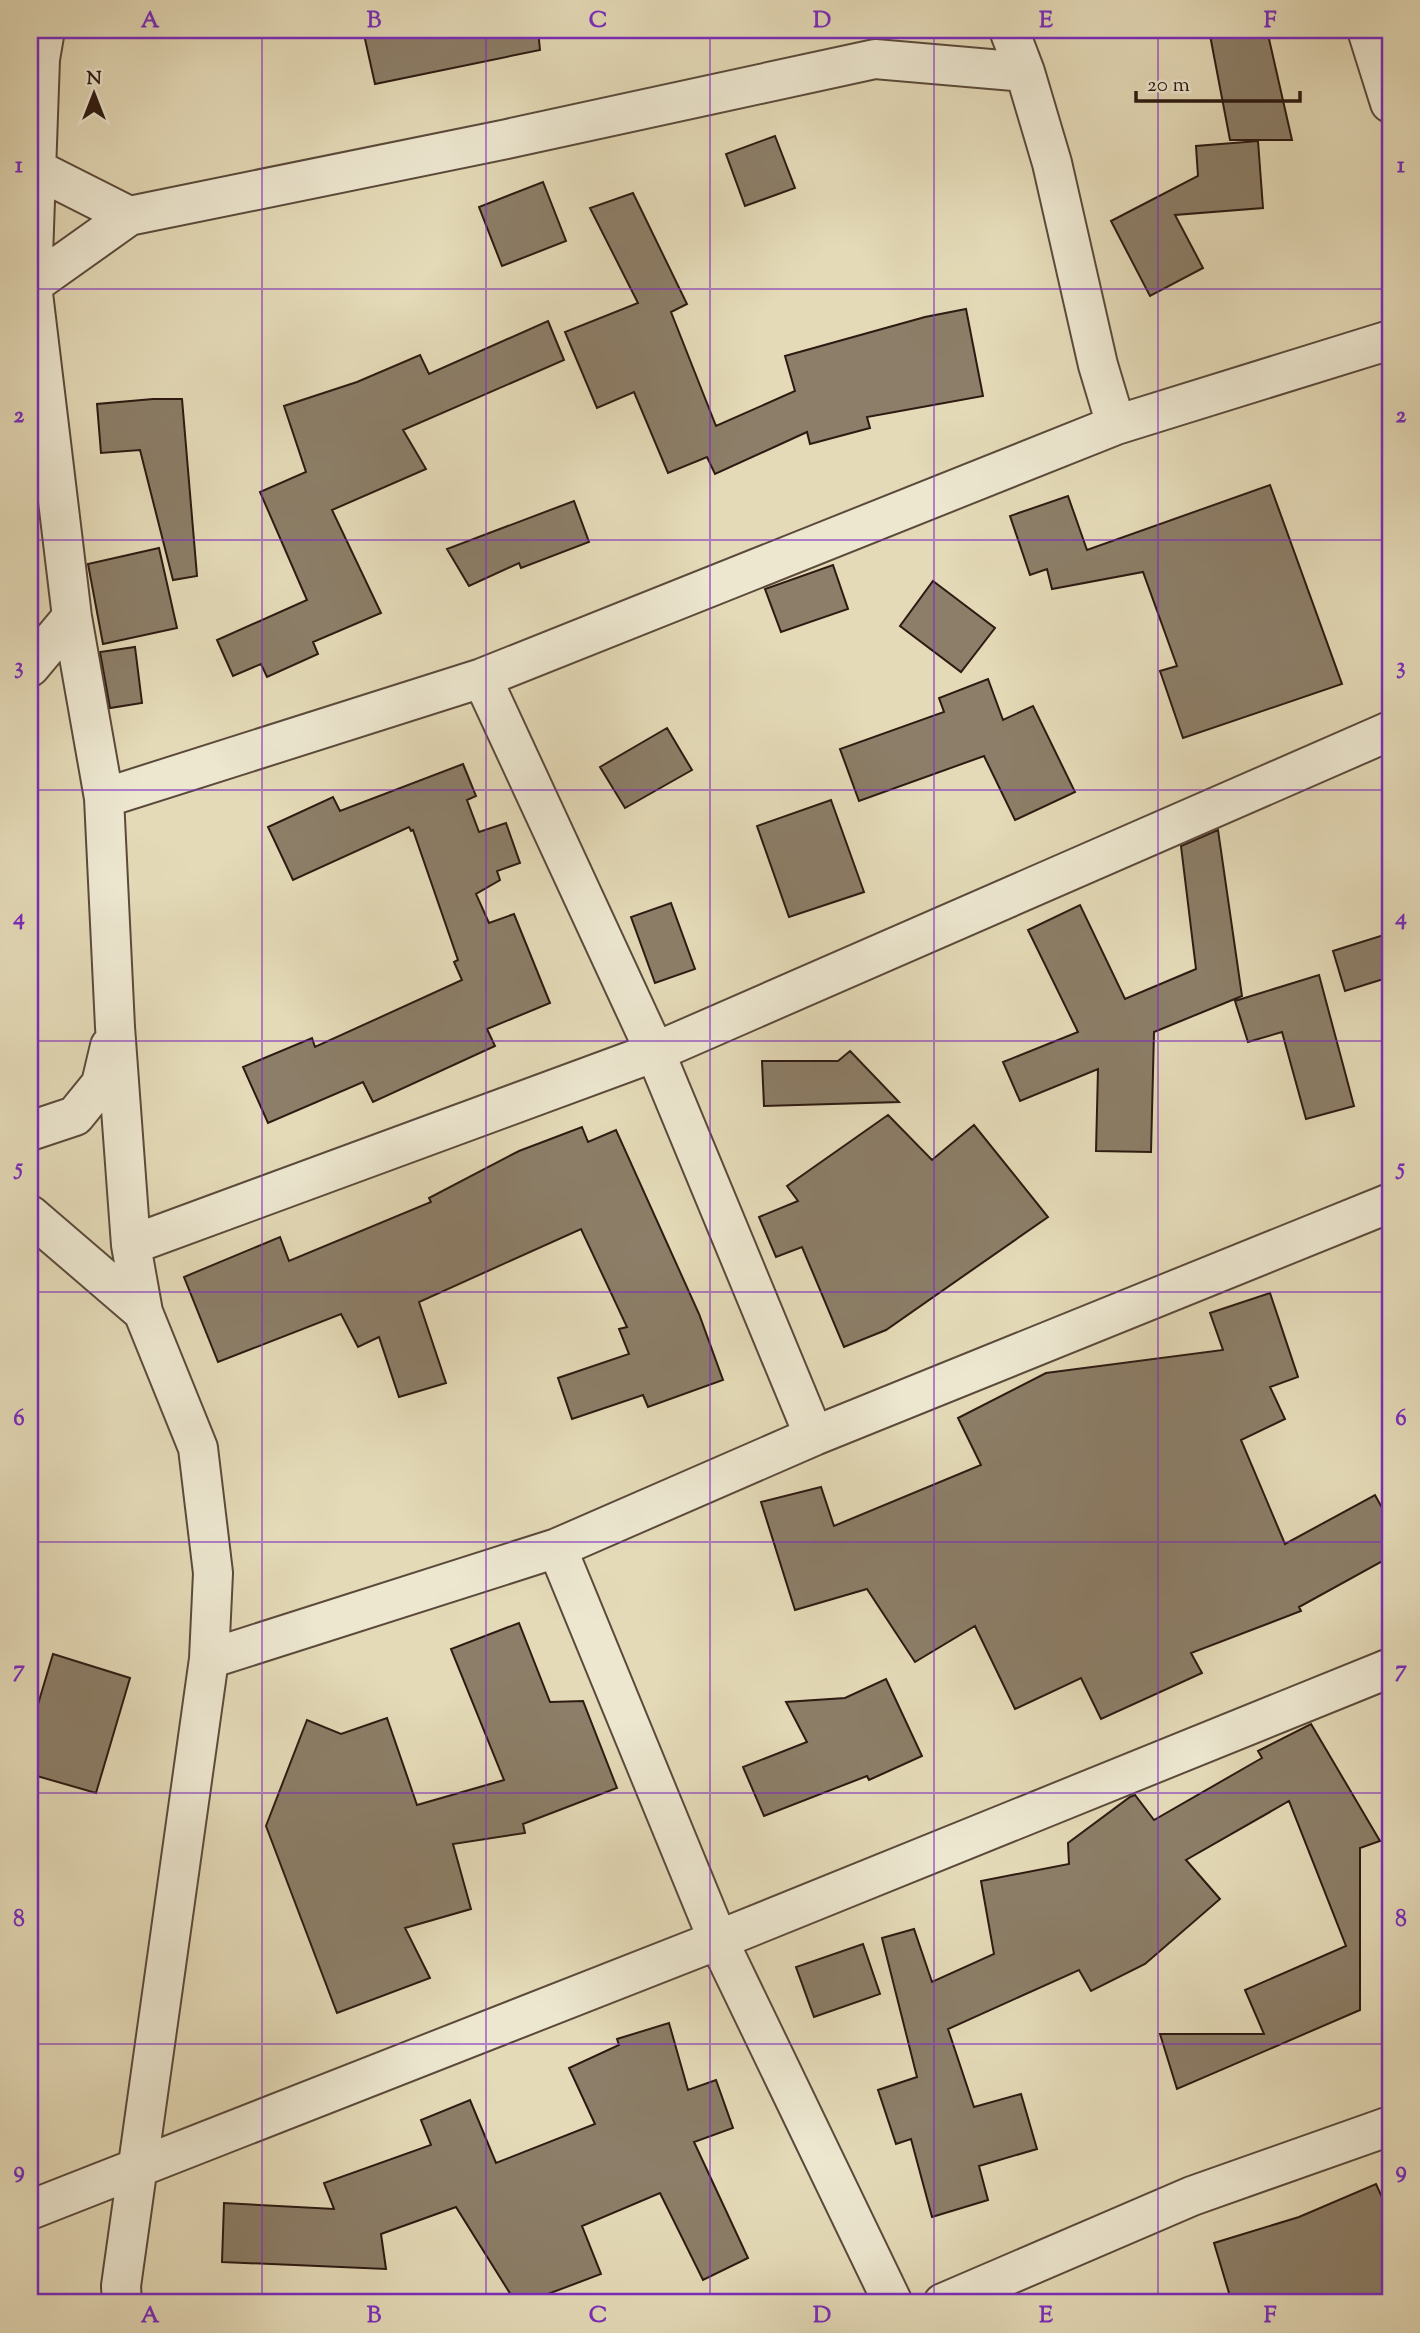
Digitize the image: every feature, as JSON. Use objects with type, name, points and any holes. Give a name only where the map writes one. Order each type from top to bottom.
[{"type":"street","points":[[45,30],[40,59],[32,168],[32,285],[72,617],[104,798],[115,1027],[131,1245],[143,1312],[198,1448],[213,1573],[209,1660],[121,2287],[122,2303]]},
{"type":"street","points":[[875,59],[904,30]]},
{"type":"street","points":[[1009,30],[1025,72],[1052,163],[1098,365],[1116,425]]},
{"type":"street","points":[[1367,30],[1390,103]]},
{"type":"street","points":[[32,285],[129,216],[875,59],[1025,72]]},
{"type":"street","points":[[32,168],[129,216]]},
{"type":"street","points":[[104,798],[482,678],[1116,425],[1390,340]]},
{"type":"street","points":[[30,667],[72,617]]},
{"type":"street","points":[[482,678],[655,1052],[814,1436]]},
{"type":"street","points":[[131,1245],[655,1052],[1390,731]]},
{"type":"street","points":[[30,1131],[75,1116],[101,1084],[115,1027]]},
{"type":"street","points":[[209,1660],[557,1548],[814,1436],[1390,1202]]},
{"type":"street","points":[[30,1215],[143,1312]]},
{"type":"street","points":[[557,1548],[718,1940],[893,2303]]},
{"type":"street","points":[[30,2210],[718,1940],[1390,1668]]},
{"type":"street","points":[[943,2303],[1192,2196],[1390,2126]]},
{"type":"building","points":[[363,30],[538,30],[540,50],[375,84]]},
{"type":"building","points":[[1209,30],[1267,30],[1292,140],[1230,140]]},
{"type":"building","points":[[775,136],[795,188],[745,206],[726,154]]},
{"type":"building","points":[[1258,141],[1263,208],[1175,215],[1203,268],[1150,296],[1111,221],[1198,176],[1196,146]]},
{"type":"building","points":[[543,182],[566,241],[502,266],[479,207]]},
{"type":"building","points":[[633,193],[687,304],[671,312],[716,426],[795,391],[785,356],[925,317],[966,309],[983,396],[867,417],[870,428],[810,444],[807,432],[715,474],[707,457],[668,473],[634,392],[597,408],[565,332],[638,303],[590,208]]},
{"type":"building","points":[[548,321],[564,360],[403,430],[426,469],[332,510],[381,613],[313,642],[318,654],[267,677],[261,664],[233,676],[217,640],[307,600],[260,492],[306,472],[284,406],[357,382],[420,355],[429,374]]},
{"type":"building","points":[[182,399],[197,576],[173,580],[140,450],[101,453],[97,404]]},
{"type":"building","points":[[1270,485],[1342,684],[1183,738],[1160,671],[1177,666],[1143,572],[1052,589],[1047,569],[1030,575],[1010,516],[1068,496],[1087,550]]},
{"type":"building","points":[[574,501],[589,542],[521,568],[519,563],[469,586],[447,549]]},
{"type":"building","points":[[159,548],[177,628],[103,644],[88,564]]},
{"type":"building","points":[[833,565],[848,609],[781,632],[765,589]]},
{"type":"building","points":[[933,581],[995,628],[961,672],[900,626]]},
{"type":"building","points":[[135,647],[142,703],[110,708],[100,652]]},
{"type":"building","points":[[988,679],[1003,720],[1033,706],[1075,792],[1015,820],[984,756],[859,801],[840,749],[944,712],[939,698]]},
{"type":"building","points":[[667,728],[692,770],[625,808],[600,767]]},
{"type":"building","points":[[463,764],[476,796],[467,800],[479,832],[506,823],[520,863],[497,871],[500,880],[476,894],[489,923],[514,914],[550,1003],[487,1029],[495,1046],[373,1102],[363,1082],[268,1123],[243,1067],[312,1038],[315,1047],[462,980],[454,962],[458,960],[413,830],[409,827],[293,880],[268,827],[333,797],[340,811]]},
{"type":"building","points":[[831,800],[864,892],[789,917],[757,826]]},
{"type":"building","points":[[1218,830],[1242,996],[1154,1032],[1151,1152],[1096,1151],[1098,1069],[1020,1101],[1003,1062],[1078,1032],[1028,930],[1080,905],[1125,999],[1196,969],[1181,846]]},
{"type":"building","points":[[671,903],[695,969],[655,983],[631,917]]},
{"type":"building","points":[[1390,933],[1390,977],[1345,991],[1333,951]]},
{"type":"building","points":[[1319,975],[1354,1106],[1306,1119],[1282,1032],[1248,1042],[1235,1001]]},
{"type":"building","points":[[850,1051],[899,1102],[764,1106],[762,1061],[838,1061]]},
{"type":"building","points":[[888,1115],[932,1160],[974,1125],[1048,1217],[886,1330],[844,1347],[802,1247],[776,1257],[759,1217],[798,1201],[787,1186]]},
{"type":"building","points":[[582,1127],[588,1142],[616,1130],[699,1314],[723,1380],[648,1407],[643,1395],[572,1419],[558,1378],[629,1354],[619,1329],[627,1327],[581,1229],[419,1302],[446,1383],[399,1397],[379,1337],[358,1347],[341,1314],[218,1362],[184,1277],[280,1237],[289,1261],[431,1202],[429,1198],[519,1151]]},
{"type":"building","points":[[1270,1293],[1298,1377],[1270,1387],[1285,1419],[1241,1440],[1285,1544],[1375,1495],[1390,1522],[1390,1557],[1299,1607],[1301,1611],[1191,1653],[1202,1673],[1101,1719],[1081,1678],[1015,1709],[975,1626],[915,1662],[867,1589],[795,1610],[761,1502],[821,1487],[834,1526],[981,1465],[958,1418],[1046,1373],[1223,1350],[1210,1313]]},
{"type":"building","points":[[519,1623],[550,1702],[583,1701],[617,1788],[523,1824],[525,1833],[453,1844],[471,1909],[405,1928],[430,1978],[337,2013],[266,1826],[307,1720],[341,1734],[387,1718],[417,1805],[504,1780],[451,1649]]},
{"type":"building","points":[[53,1654],[130,1678],[96,1793],[30,1774],[30,1731]]},
{"type":"building","points":[[886,1679],[922,1756],[869,1780],[867,1776],[764,1816],[743,1767],[807,1742],[786,1702],[845,1698]]},
{"type":"building","points":[[1311,1724],[1380,1841],[1360,1848],[1360,2010],[1177,2089],[1160,2034],[1264,2034],[1245,1990],[1346,1946],[1289,1801],[1186,1860],[1220,1899],[1145,1964],[1091,1991],[1079,1970],[948,2029],[974,2107],[1021,2094],[1037,2149],[979,2166],[988,2200],[932,2217],[911,2139],[896,2144],[878,2090],[917,2077],[882,1938],[914,1929],[932,1982],[994,1954],[981,1881],[1069,1864],[1068,1843],[1130,1797],[1135,1795],[1154,1820],[1262,1758],[1258,1751]]},
{"type":"building","points":[[863,1944],[880,1994],[814,2017],[796,1967]]},
{"type":"building","points":[[669,2023],[688,2090],[716,2080],[733,2128],[694,2142],[748,2258],[703,2280],[660,2193],[582,2226],[601,2274],[524,2303],[516,2303],[456,2207],[381,2234],[386,2269],[222,2262],[224,2203],[334,2209],[324,2183],[431,2145],[421,2120],[470,2100],[496,2163],[595,2124],[569,2068],[619,2045],[617,2039]]},
{"type":"building","points":[[1376,2184],[1390,2215],[1390,2303],[1232,2303],[1214,2243],[1299,2217]]}]
